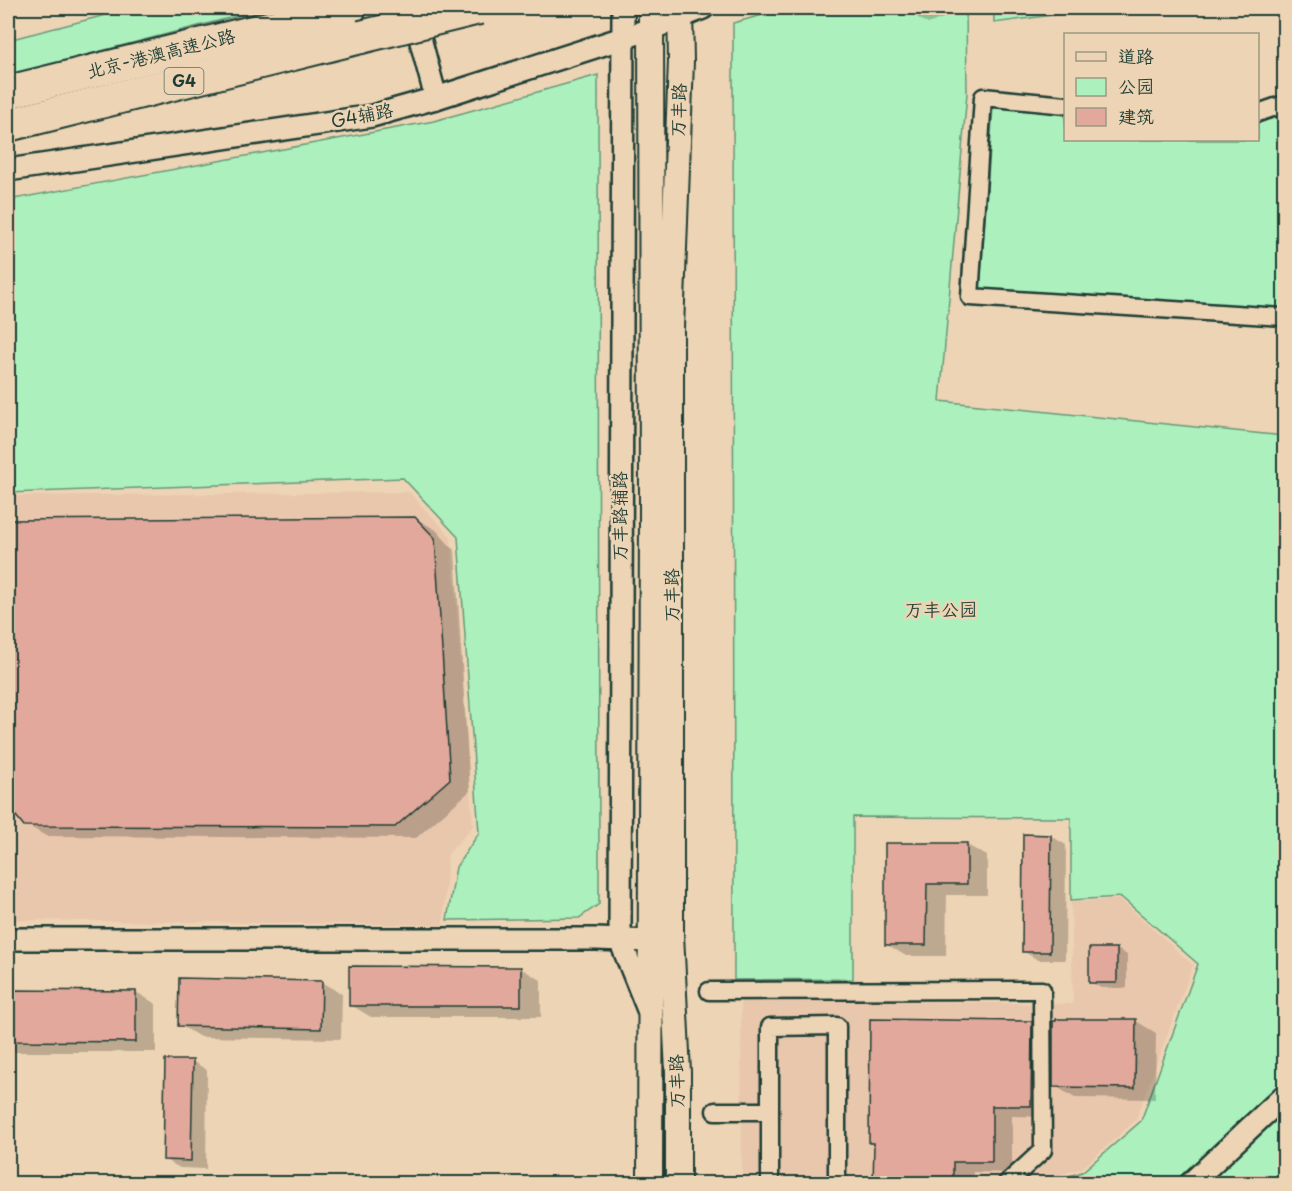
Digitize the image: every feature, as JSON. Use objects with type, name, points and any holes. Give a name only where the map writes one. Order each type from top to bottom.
[{"type":"highway","name":"北京-港澳高速公路","points":[[8,92],[350,8]]},
{"type":"highway","name":"G4","points":[[8,125],[479,8]]},
{"type":"main road","name":"万丰路","points":[[678,1184],[678,1072],[671,935],[671,328],[681,61],[680,12]]},
{"type":"main road","name":"万丰路","points":[[650,1184],[651,18]]},
{"type":"street","points":[[412,8],[436,99]]},
{"type":"street","name":"万丰路辅路","points":[[623,8],[620,940],[651,1018]]},
{"type":"street","name":"G4辅路","points":[[8,170],[372,116],[436,99],[623,38],[651,18],[703,8]]},
{"type":"street","points":[[1064,105],[983,97],[970,297],[1284,317]]},
{"type":"street","points":[[1259,112],[1284,105]]},
{"type":"street","points":[[8,939],[651,941]]},
{"type":"street","points":[[709,991],[1042,990],[1043,1150],[1006,1184]]},
{"type":"street","points":[[770,1184],[770,1027],[837,1026],[837,1184]]},
{"type":"street","points":[[1191,1184],[1284,1096]]},
{"type":"street","points":[[715,1111],[770,1111]]},
{"type":"shaded area","points":[[409,492],[451,537],[473,826],[448,854],[443,925],[8,920],[8,496]]},
{"type":"shaded area","points":[[1120,899],[1193,965],[1136,1120],[1082,1168],[1049,1178],[1013,1183],[742,1183],[741,999],[1073,1004],[1071,902]]},
{"type":"green space","points":[[133,8],[268,8],[8,75],[8,40]]},
{"type":"green space","name":"万丰公园","points":[[788,8],[966,8],[967,93],[940,401],[1284,436],[1284,1183],[1018,1183],[1050,1182],[1082,1172],[1141,1121],[1198,964],[1121,897],[1071,900],[1071,818],[853,817],[853,979],[734,980],[733,23]]},
{"type":"green space","points":[[994,8],[1087,8],[1087,10],[994,23]]},
{"type":"green space","points":[[598,75],[599,904],[579,918],[447,920],[456,867],[479,833],[458,537],[403,478],[8,493],[8,200],[434,121]]},
{"type":"green space","points":[[993,107],[1064,113],[1064,141],[1259,141],[1259,121],[1284,113],[1284,311],[980,289]]},
{"type":"building","points":[[415,517],[435,538],[450,779],[395,827],[24,826],[8,806],[8,520]]},
{"type":"building","points":[[1023,834],[1051,835],[1050,952],[1022,952]]},
{"type":"building","points":[[885,843],[967,843],[967,884],[927,884],[926,945],[885,945]]},
{"type":"building","points":[[1089,948],[1117,948],[1117,983],[1089,983]]},
{"type":"building","points":[[349,966],[521,967],[521,1006],[349,1006]]},
{"type":"building","points":[[179,978],[322,981],[321,1029],[178,1026]]},
{"type":"building","points":[[8,990],[136,991],[136,1042],[8,1041]]},
{"type":"building","points":[[870,1019],[1032,1021],[1031,1106],[992,1106],[992,1162],[953,1162],[953,1184],[873,1184],[874,1143],[869,1143]]},
{"type":"building","points":[[1056,1019],[1136,1019],[1135,1088],[1053,1087],[1053,1021]]},
{"type":"building","points":[[165,1060],[193,1060],[191,1161],[163,1160]]}]
